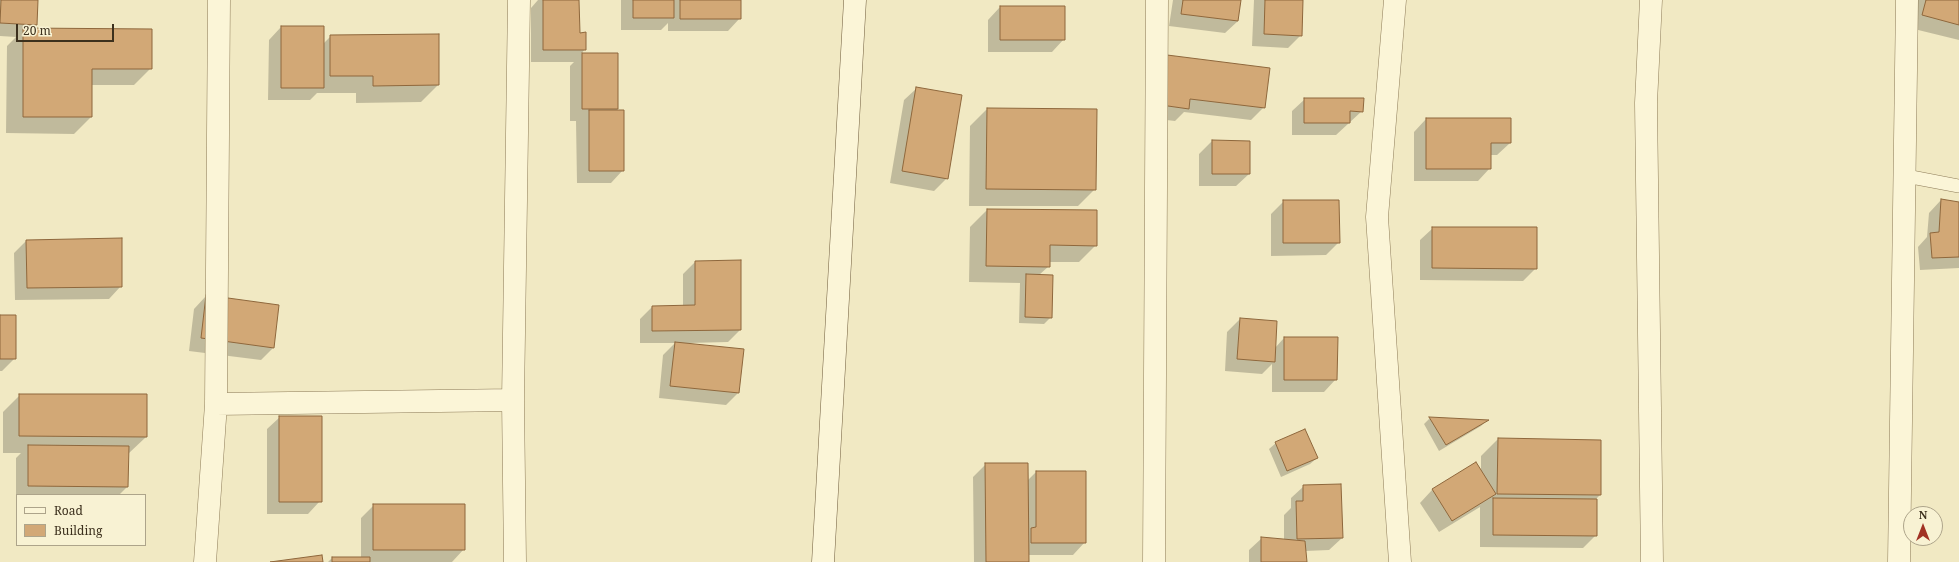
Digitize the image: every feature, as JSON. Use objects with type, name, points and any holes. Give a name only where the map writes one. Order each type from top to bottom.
[{"type":"street","points":[[205,562],[216,404],[219,0]]},
{"type":"street","points":[[515,562],[513,400],[519,0]]},
{"type":"street","points":[[823,562],[855,0]]},
{"type":"street","points":[[1154,562],[1157,0]]},
{"type":"street","points":[[1396,0],[1377,217],[1400,562]]},
{"type":"street","points":[[1651,0],[1646,103],[1652,562]]},
{"type":"street","points":[[1899,562],[1908,0]]},
{"type":"street","points":[[216,404],[513,400]]},
{"type":"lane","points":[[1906,176],[1959,186]]},
{"type":"building","points":[[1,0],[38,0],[37,25],[0,23]]},
{"type":"building","points":[[543,0],[579,0],[580,33],[586,32],[586,50],[543,50]]},
{"type":"building","points":[[633,0],[674,0],[674,18],[633,18]]},
{"type":"building","points":[[680,0],[741,0],[741,19],[680,19]]},
{"type":"building","points":[[1183,0],[1241,0],[1238,21],[1181,14]]},
{"type":"building","points":[[1265,0],[1303,0],[1302,36],[1264,34]]},
{"type":"building","points":[[1926,0],[1959,0],[1959,25],[1922,15]]},
{"type":"building","points":[[1000,6],[1065,6],[1065,40],[1000,40]]},
{"type":"building","points":[[281,26],[324,26],[324,88],[281,88]]},
{"type":"building","points":[[23,28],[152,29],[152,69],[92,69],[92,117],[23,117]]},
{"type":"building","points":[[439,34],[439,85],[373,86],[373,76],[330,76],[330,35]]},
{"type":"building","points":[[582,53],[618,53],[618,109],[582,109]]},
{"type":"building","points":[[1167,55],[1270,68],[1265,108],[1190,99],[1189,109],[1161,105]]},
{"type":"building","points":[[916,87],[962,95],[948,179],[902,171]]},
{"type":"building","points":[[1304,98],[1364,98],[1363,112],[1350,111],[1350,123],[1304,123]]},
{"type":"building","points":[[987,108],[1097,109],[1096,190],[986,189]]},
{"type":"building","points":[[589,110],[624,110],[624,171],[589,171]]},
{"type":"building","points":[[1426,118],[1511,118],[1511,143],[1491,143],[1491,169],[1426,169]]},
{"type":"building","points":[[1212,140],[1250,141],[1250,174],[1212,174]]},
{"type":"building","points":[[1941,199],[1959,202],[1959,257],[1932,258],[1930,233],[1939,232]]},
{"type":"building","points":[[1283,200],[1339,200],[1340,243],[1283,243]]},
{"type":"building","points":[[987,209],[1097,210],[1097,246],[1050,245],[1050,267],[986,266]]},
{"type":"building","points":[[1432,227],[1537,227],[1537,269],[1432,268]]},
{"type":"building","points":[[122,238],[122,287],[27,288],[26,240]]},
{"type":"building","points":[[741,260],[741,330],[652,331],[652,306],[695,305],[695,261]]},
{"type":"building","points":[[1026,274],[1053,275],[1052,318],[1025,317]]},
{"type":"building","points":[[206,295],[279,305],[274,348],[201,338]]},
{"type":"building","points":[[0,315],[16,315],[16,359],[0,359]]},
{"type":"building","points":[[1240,318],[1277,321],[1275,362],[1237,359]]},
{"type":"building","points":[[1284,337],[1338,337],[1337,380],[1284,380]]},
{"type":"building","points":[[675,342],[744,349],[739,393],[670,386]]},
{"type":"building","points":[[19,394],[147,394],[147,437],[19,436]]},
{"type":"building","points":[[279,416],[322,416],[322,502],[279,502]]},
{"type":"building","points":[[1429,417],[1489,420],[1446,445]]},
{"type":"building","points":[[1305,429],[1318,458],[1287,471],[1275,442]]},
{"type":"building","points":[[1498,438],[1601,440],[1601,495],[1497,494]]},
{"type":"building","points":[[28,445],[129,446],[128,487],[28,486]]},
{"type":"building","points":[[1476,462],[1496,494],[1452,521],[1432,489]]},
{"type":"building","points":[[985,463],[1028,463],[1029,562],[986,562]]},
{"type":"building","points":[[1036,471],[1086,471],[1086,543],[1031,543],[1031,528],[1036,527]]},
{"type":"building","points":[[1341,484],[1343,538],[1297,539],[1296,501],[1303,501],[1303,485]]},
{"type":"building","points":[[1493,498],[1597,499],[1597,536],[1493,535]]},
{"type":"building","points":[[373,504],[465,504],[465,550],[373,550]]},
{"type":"building","points":[[1261,537],[1305,541],[1307,562],[1261,562]]},
{"type":"building","points":[[322,555],[323,562],[270,562]]},
{"type":"building","points":[[332,557],[370,557],[370,562],[332,562]]}]
